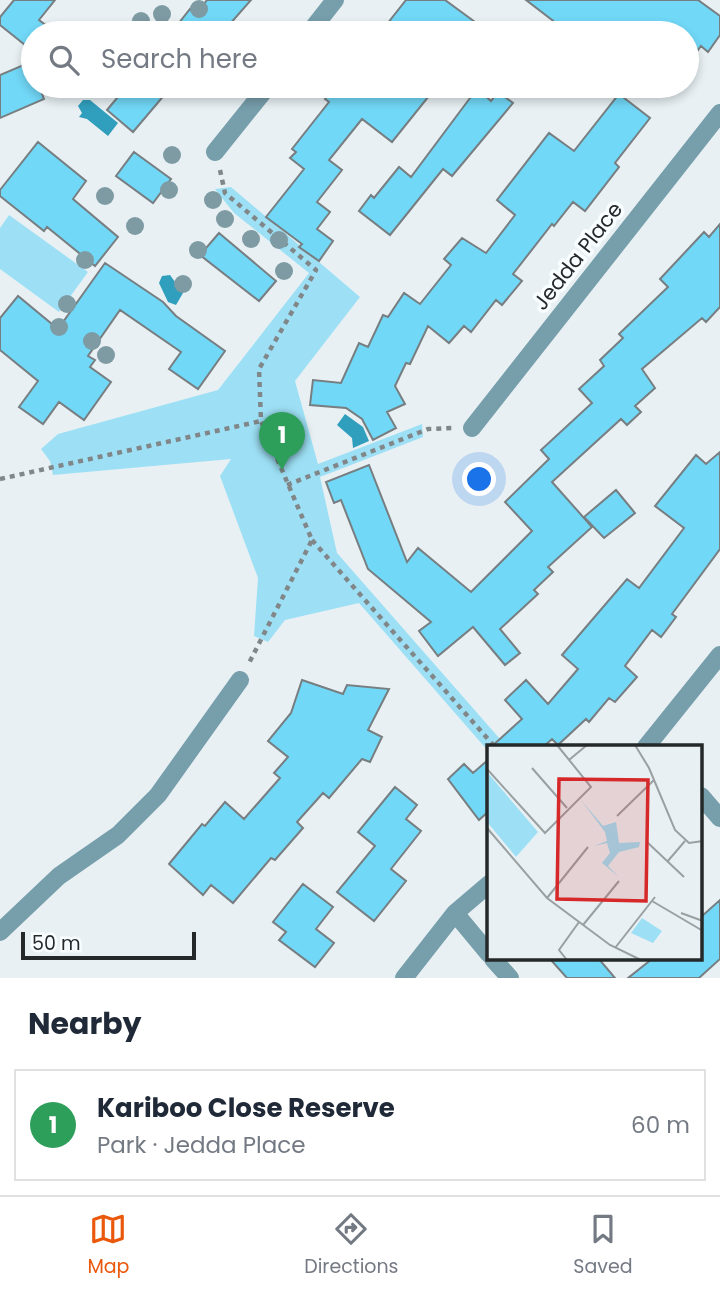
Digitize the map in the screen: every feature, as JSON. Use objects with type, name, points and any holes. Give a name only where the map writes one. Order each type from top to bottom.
[{"type":"street","points":[[318,21],[335,0]]},
{"type":"street","points":[[215,152],[258,98]]},
{"type":"street","name":"Jedda Place","points":[[472,428],[720,113]]},
{"type":"street","points":[[652,745],[720,655]]},
{"type":"street","points":[[0,932],[59,876],[118,835],[158,795],[240,680]]},
{"type":"street","points":[[702,797],[720,818]]},
{"type":"street","points":[[404,978],[455,914],[487,886]]},
{"type":"street","points":[[455,914],[487,952]]},
{"type":"street","points":[[494,960],[510,978]]},
{"type":"path","points":[[215,152],[225,193],[316,270],[260,369],[261,421],[312,540],[493,745]]},
{"type":"path","points":[[0,479],[261,421]]},
{"type":"path","points":[[287,485],[428,429],[472,428]]},
{"type":"path","points":[[240,680],[312,540]]},
{"type":"shaded area","points":[[83,100],[90,100],[118,123],[108,136],[87,119],[79,117],[82,113],[78,106]]},
{"type":"shaded area","points":[[231,187],[360,297],[295,381],[318,464],[422,424],[423,437],[320,477],[337,553],[505,745],[487,745],[487,750],[359,603],[285,620],[268,642],[254,636],[258,578],[220,476],[231,459],[53,475],[50,461],[41,449],[58,434],[218,390],[309,273],[234,213],[215,189]]},
{"type":"shaded area","points":[[9,215],[88,272],[59,312],[0,269],[0,228]]},
{"type":"shaded area","points":[[170,275],[183,293],[176,305],[168,302],[159,283],[162,276]]},
{"type":"shaded area","points":[[345,414],[363,427],[369,441],[353,448],[352,438],[337,425]]},
{"type":"building","points":[[14,0],[55,0],[40,21],[21,21],[21,42],[0,25],[0,17]]},
{"type":"building","points":[[207,0],[251,0],[233,21],[180,21],[190,9],[196,14]]},
{"type":"building","points":[[406,0],[445,0],[474,21],[389,21]]},
{"type":"building","points":[[526,0],[698,0],[720,16],[720,35],[708,52],[701,46],[699,49],[699,21],[553,21]]},
{"type":"building","points":[[21,66],[21,98],[44,99],[0,118],[0,75]]},
{"type":"building","points":[[117,98],[162,98],[133,132],[107,110]]},
{"type":"building","points":[[427,98],[392,142],[362,119],[329,160],[342,170],[317,202],[330,212],[317,229],[333,241],[319,261],[299,247],[302,244],[266,217],[304,169],[290,158],[296,152],[292,149],[329,102],[325,99]]},
{"type":"building","points":[[470,98],[488,98],[491,101],[493,98],[506,98],[513,103],[452,176],[443,169],[390,235],[359,211],[371,195],[374,198],[399,167],[411,177]]},
{"type":"building","points":[[616,98],[624,98],[650,118],[615,163],[619,167],[585,211],[573,202],[554,226],[552,224],[513,274],[522,281],[502,305],[496,300],[471,332],[464,326],[449,343],[428,326],[410,364],[406,363],[395,386],[405,404],[387,412],[396,428],[373,440],[362,419],[346,408],[310,405],[313,380],[341,383],[359,343],[368,347],[383,315],[388,317],[404,293],[420,304],[451,265],[444,259],[462,238],[486,253],[515,215],[497,200],[549,133],[574,151]]},
{"type":"building","points":[[38,142],[86,181],[73,199],[118,237],[95,266],[47,227],[44,231],[0,196],[0,190]]},
{"type":"building","points":[[134,152],[171,179],[153,203],[116,176]]},
{"type":"building","points":[[720,224],[720,307],[706,322],[702,318],[642,369],[655,388],[635,406],[641,412],[627,425],[621,419],[552,482],[592,527],[548,567],[553,572],[534,590],[538,594],[500,629],[520,653],[505,665],[473,627],[438,656],[419,631],[431,622],[368,569],[341,500],[334,503],[326,482],[369,465],[407,562],[418,548],[471,592],[532,531],[505,502],[549,459],[541,450],[592,403],[579,389],[604,366],[600,360],[623,338],[619,334],[668,287],[660,279],[704,232],[709,237]]},
{"type":"building","points":[[219,233],[276,281],[259,301],[200,255]]},
{"type":"building","points":[[105,263],[163,302],[176,316],[225,351],[198,389],[169,369],[181,352],[120,310],[88,356],[95,360],[90,367],[111,382],[84,420],[59,402],[43,424],[19,407],[38,381],[0,350],[0,318],[18,296],[58,329]]},
{"type":"building","points":[[720,452],[720,549],[672,614],[676,617],[661,637],[652,630],[625,666],[637,677],[615,702],[609,698],[589,722],[586,719],[558,745],[552,739],[545,745],[493,745],[522,719],[505,700],[526,680],[548,704],[578,669],[562,655],[627,579],[639,588],[684,528],[655,506],[696,455],[706,464]]},
{"type":"building","points":[[616,490],[635,513],[604,538],[584,517]]},
{"type":"building","points":[[302,680],[343,694],[347,685],[389,689],[368,730],[382,737],[370,762],[362,759],[329,798],[323,793],[297,822],[303,828],[275,860],[271,858],[233,903],[211,885],[203,895],[169,864],[202,824],[205,826],[225,802],[244,819],[280,778],[274,773],[288,757],[268,741],[291,713]]},
{"type":"building","points":[[487,761],[487,813],[479,820],[448,779],[464,764],[473,773]]},
{"type":"building","points":[[395,787],[417,805],[406,819],[421,831],[391,869],[406,881],[374,921],[337,892],[375,846],[358,832]]},
{"type":"building","points":[[303,884],[333,907],[316,929],[334,943],[315,967],[279,940],[286,932],[273,922]]},
{"type":"building","points":[[720,900],[720,959],[699,978],[628,978],[651,960],[702,960],[702,916]]},
{"type":"building","points":[[551,960],[600,960],[615,978],[567,978]]},
{"type":"place","name":"Kariboo Close Reserve","points":[[282,470]]}]
